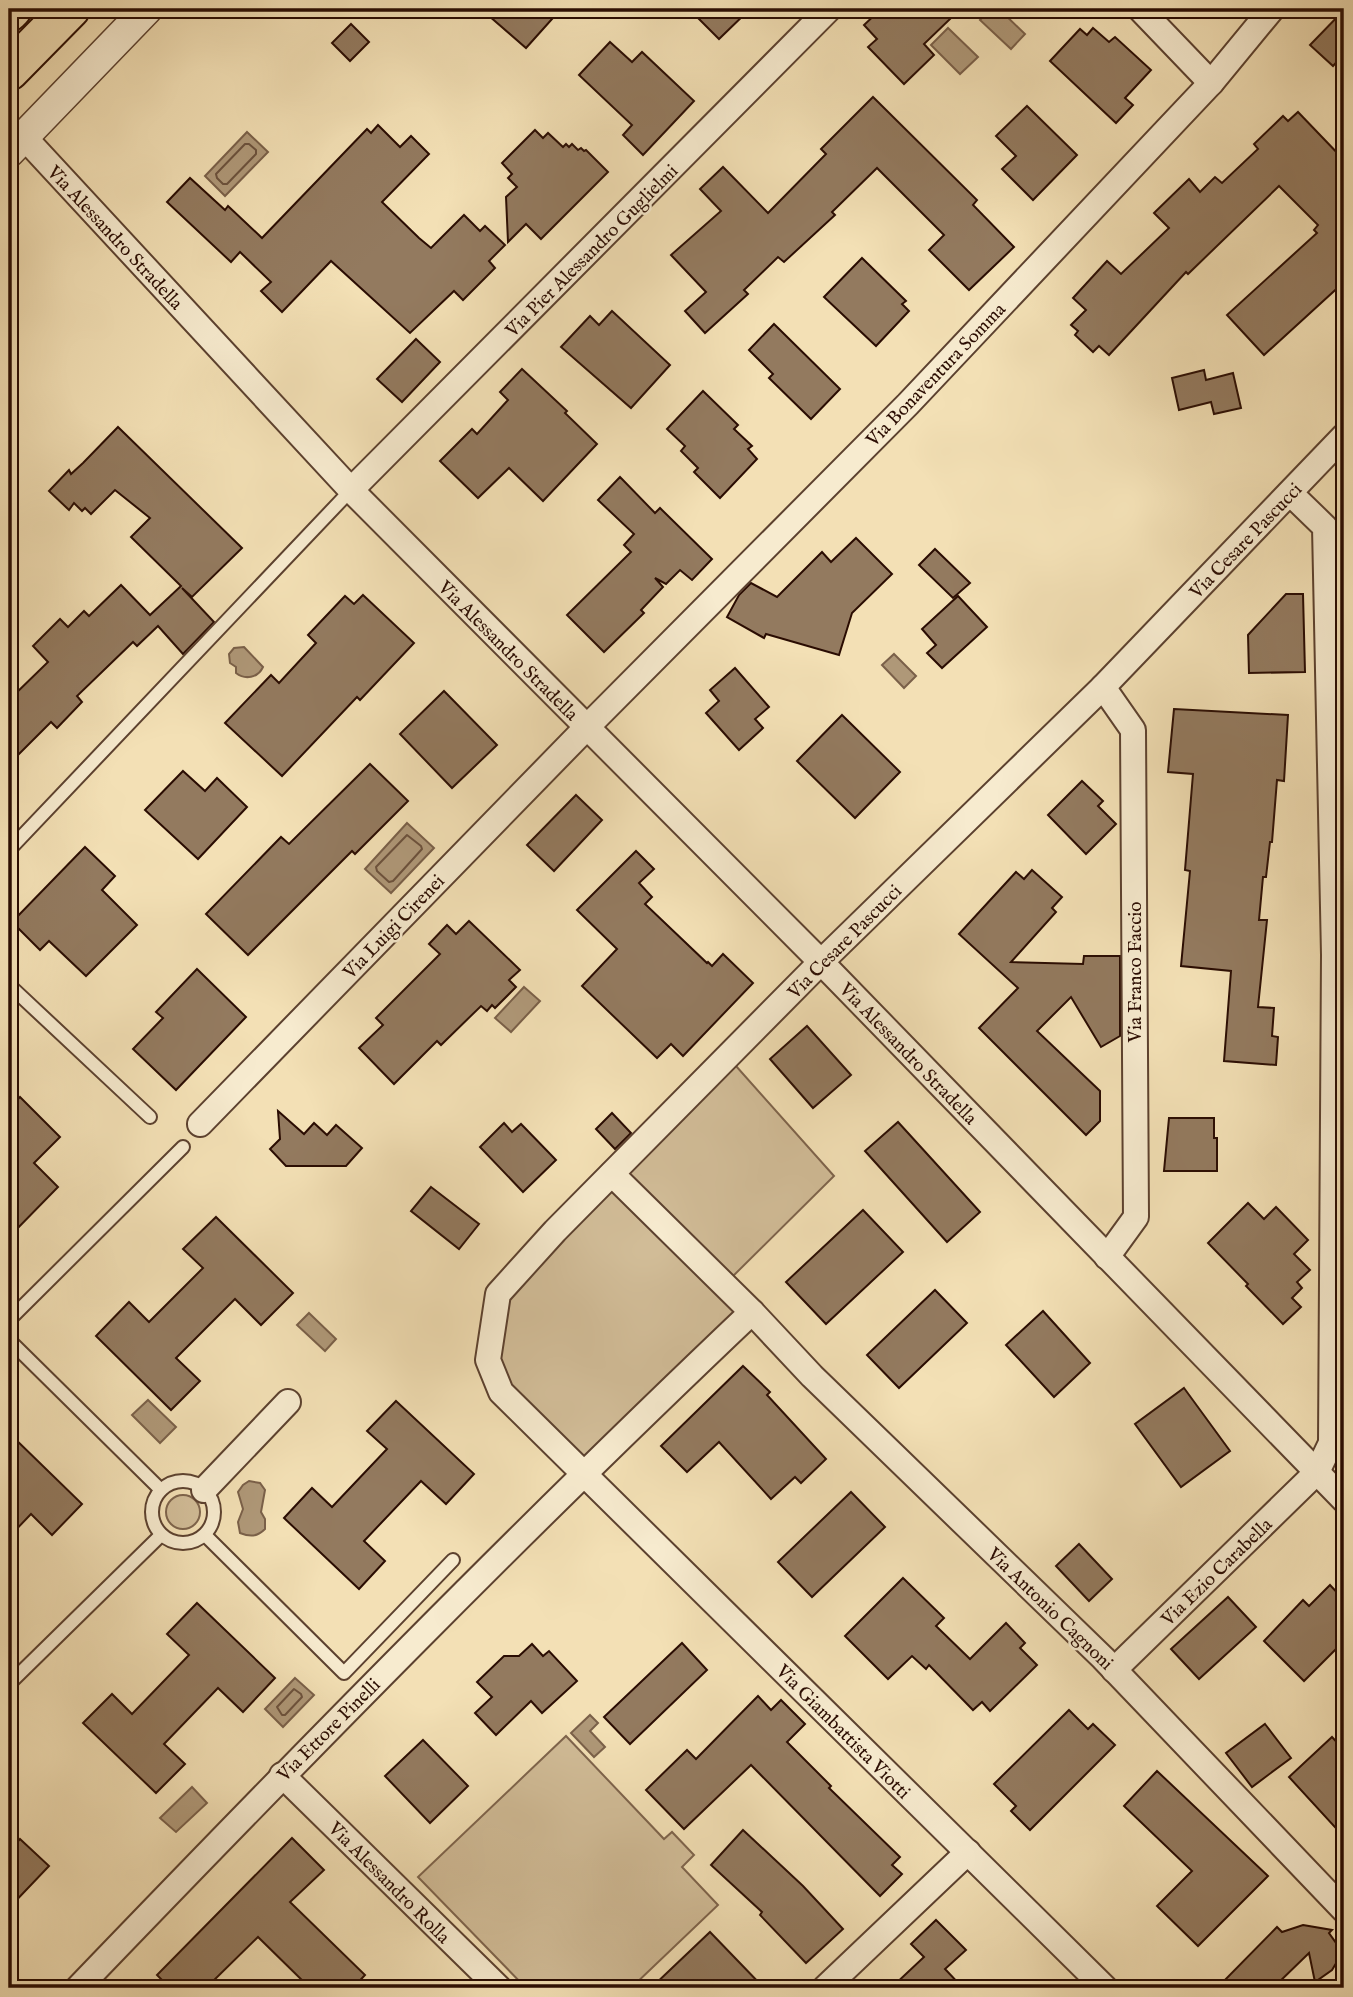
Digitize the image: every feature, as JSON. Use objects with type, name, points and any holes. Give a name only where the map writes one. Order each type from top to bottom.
[{"type":"main road","points":[[9,71],[70,9]]},
{"type":"street","points":[[16,144],[147,9]]},
{"type":"street","name":"Via Pier Alessandro Guglielmi","points":[[351,490],[829,9]]},
{"type":"street","points":[[1140,9],[1211,83]]},
{"type":"street","name":"Via Bonaventura Somma","points":[[586,728],[908,404],[1211,83],[1272,9]]},
{"type":"street","name":"Via Alessandro Stradella","points":[[16,144],[351,490],[821,962],[1344,1500]]},
{"type":"street","name":"Via Cesare Pascucci","points":[[583,1474],[500,1392],[488,1360],[498,1294],[555,1231],[821,962],[1103,687],[1344,436]]},
{"type":"street","points":[[1290,493],[1325,527],[1339,955],[1331,1443],[1317,1472]]},
{"type":"street","name":"Via Franco Faccio","points":[[1103,687],[1133,730],[1136,1217],[1107,1257]]},
{"type":"street","name":"Via Luigi Cirenei","points":[[200,1124],[586,728]]},
{"type":"street","name":"Via Antonio Cagnoni","points":[[612,1174],[813,1376],[1114,1670],[1344,1910]]},
{"type":"street","name":"Via Ettore Pinelli","points":[[78,1988],[282,1775],[583,1474],[752,1312]]},
{"type":"street","points":[[204,1490],[288,1402]]},
{"type":"street","name":"Via Ezio Carabella","points":[[1114,1670],[1317,1472]]},
{"type":"street","name":"Via Giambattista Viotti","points":[[583,1474],[1105,1988]]},
{"type":"street","name":"Via Alessandro Rolla","points":[[282,1775],[499,1988]]},
{"type":"street","points":[[825,1988],[968,1852]]},
{"type":"lane","points":[[9,850],[351,490]]},
{"type":"lane","points":[[9,985],[150,1117]]},
{"type":"lane","points":[[9,1320],[183,1147]]},
{"type":"lane","points":[[9,1340],[161,1490]]},
{"type":"lane","points":[[185,1480],[204,1490],[209,1494],[214,1509],[211,1525],[205,1535],[184,1544],[170,1541],[162,1535],[154,1524],[152,1508],[161,1490],[172,1483],[185,1480]]},
{"type":"lane","points":[[9,1684],[162,1535]]},
{"type":"lane","points":[[205,1535],[344,1673],[453,1560]]},
{"type":"shaded area","points":[[728,1057],[834,1176],[725,1284],[752,1312],[583,1474],[501,1392],[498,1294]]},
{"type":"shaded area","points":[[183,1495],[195,1500],[200,1512],[195,1524],[183,1529],[171,1524],[166,1512],[171,1500]]},
{"type":"shaded area","points":[[566,1736],[664,1839],[672,1832],[694,1855],[682,1867],[718,1905],[631,1988],[526,1988],[418,1877]]},
{"type":"water","points":[[990,9],[999,9],[1025,34],[1011,49],[980,20]]},
{"type":"water","points":[[948,28],[978,57],[960,74],[931,45]]},
{"type":"water","points":[[247,132],[268,152],[225,196],[205,176]]},
{"type":"water","points":[[244,647],[263,667],[258,674],[251,677],[236,673],[236,667],[230,663],[229,654],[234,648]]},
{"type":"water","points":[[894,654],[916,676],[904,688],[882,665]]},
{"type":"water","points":[[407,823],[434,848],[391,893],[365,869]]},
{"type":"water","points":[[524,987],[540,1001],[511,1032],[495,1018]]},
{"type":"water","points":[[309,1313],[336,1339],[325,1351],[297,1325]]},
{"type":"water","points":[[148,1400],[176,1427],[160,1443],[132,1415]]},
{"type":"water","points":[[249,1481],[260,1483],[265,1490],[261,1512],[265,1519],[265,1529],[253,1536],[240,1533],[238,1522],[243,1509],[238,1492]]},
{"type":"water","points":[[295,1678],[314,1695],[283,1727],[265,1709]]},
{"type":"water","points":[[590,1715],[598,1723],[590,1731],[605,1747],[594,1757],[571,1733]]},
{"type":"water","points":[[192,1787],[207,1803],[176,1832],[160,1818]]},
{"type":"building","points":[[481,9],[561,9],[526,48]]},
{"type":"building","points":[[689,9],[750,9],[719,39]]},
{"type":"building","points":[[881,9],[940,9],[950,19],[924,44],[934,55],[904,84],[868,47],[877,39],[864,25]]},
{"type":"building","points":[[1344,10],[1344,54],[1333,66],[1310,45]]},
{"type":"building","points":[[351,24],[369,42],[350,61],[332,43]]},
{"type":"building","points":[[1093,28],[1109,42],[1115,37],[1151,70],[1125,98],[1133,105],[1116,123],[1050,61],[1080,29],[1087,35]]},
{"type":"building","points":[[610,42],[632,62],[642,52],[694,101],[643,155],[623,135],[632,125],[579,75]]},
{"type":"building","points":[[873,97],[977,200],[973,205],[1014,247],[969,290],[929,250],[944,235],[877,168],[832,212],[835,215],[784,262],[778,257],[744,290],[748,294],[705,333],[685,311],[706,292],[671,255],[721,211],[700,189],[723,167],[768,213],[826,154],[821,149]]},
{"type":"building","points":[[1027,106],[1077,155],[1033,200],[1002,169],[1016,156],[996,136]]},
{"type":"building","points":[[1298,112],[1344,160],[1344,282],[1264,355],[1227,315],[1317,233],[1314,230],[1318,225],[1279,186],[1188,274],[1186,272],[1109,355],[1099,346],[1093,352],[1075,335],[1078,331],[1071,325],[1086,310],[1073,298],[1107,261],[1121,274],[1169,228],[1154,213],[1189,179],[1200,192],[1215,177],[1222,183],[1258,149],[1254,144],[1283,116],[1288,121]]},
{"type":"building","points":[[378,125],[400,147],[411,136],[429,154],[382,202],[419,238],[431,248],[464,215],[480,231],[485,226],[505,245],[489,261],[495,268],[463,300],[454,291],[410,333],[331,261],[282,312],[261,291],[271,282],[240,252],[231,262],[167,202],[190,178],[225,210],[228,206],[262,238],[367,129],[371,133]]},
{"type":"building","points":[[535,130],[543,138],[548,133],[563,147],[572,144],[578,150],[586,150],[608,172],[541,239],[526,224],[508,242],[506,197],[517,187],[508,178],[512,174],[502,163]]},
{"type":"building","points":[[862,258],[906,301],[902,304],[909,311],[876,346],[824,297]]},
{"type":"building","points":[[612,311],[670,365],[631,408],[561,347],[590,316],[599,325]]},
{"type":"building","points":[[774,324],[840,389],[811,419],[769,378],[773,374],[749,350]]},
{"type":"building","points":[[416,339],[440,362],[402,402],[377,379]]},
{"type":"building","points":[[522,369],[567,411],[565,413],[597,444],[543,501],[509,468],[478,498],[440,461],[472,429],[477,434],[508,400],[500,392]]},
{"type":"building","points":[[1204,370],[1206,380],[1233,373],[1241,408],[1214,414],[1211,402],[1179,410],[1172,378]]},
{"type":"building","points":[[703,391],[738,425],[734,429],[752,446],[748,449],[757,459],[720,498],[694,472],[698,468],[681,451],[685,446],[667,429]]},
{"type":"building","points":[[118,427],[242,548],[192,597],[182,588],[214,622],[183,654],[158,626],[137,646],[133,642],[77,696],[82,702],[57,728],[51,722],[9,764],[9,700],[48,662],[33,646],[60,619],[68,627],[84,611],[89,616],[121,585],[150,615],[181,586],[131,537],[150,518],[115,490],[91,514],[85,508],[82,511],[74,503],[69,510],[49,491],[69,470],[71,474],[83,463]]},
{"type":"building","points":[[620,477],[655,513],[660,508],[712,559],[692,580],[680,570],[666,584],[655,578],[663,587],[641,610],[644,613],[604,652],[567,615],[631,552],[624,545],[634,534],[598,500]]},
{"type":"building","points":[[856,538],[892,574],[852,613],[839,655],[766,634],[764,638],[727,617],[739,595],[751,583],[777,597],[822,552],[831,562]]},
{"type":"building","points":[[935,549],[970,583],[953,598],[919,565]]},
{"type":"building","points":[[1286,594],[1303,594],[1305,672],[1249,673],[1248,635]]},
{"type":"building","points":[[363,595],[414,643],[360,700],[357,697],[282,776],[225,723],[271,675],[279,683],[316,643],[308,635],[345,596],[354,604]]},
{"type":"building","points":[[958,596],[987,627],[942,668],[927,653],[936,645],[922,629]]},
{"type":"building","points":[[735,668],[769,707],[755,719],[763,728],[739,750],[706,713],[719,701],[710,690]]},
{"type":"building","points":[[444,691],[497,745],[452,788],[400,734]]},
{"type":"building","points":[[1174,709],[1288,715],[1284,781],[1277,780],[1272,842],[1266,877],[1263,877],[1259,920],[1267,920],[1258,1007],[1274,1008],[1272,1036],[1278,1037],[1276,1065],[1224,1061],[1231,971],[1181,966],[1190,871],[1185,870],[1193,774],[1168,772]]},
{"type":"building","points":[[842,715],[900,772],[855,818],[797,761]]},
{"type":"building","points":[[370,764],[408,801],[355,854],[352,851],[248,955],[206,914],[281,837],[289,844]]},
{"type":"building","points":[[183,771],[205,791],[217,778],[247,807],[198,859],[145,810]]},
{"type":"building","points":[[1082,781],[1103,801],[1098,806],[1116,824],[1086,854],[1048,815]]},
{"type":"building","points":[[576,795],[602,820],[554,871],[527,845]]},
{"type":"building","points":[[85,847],[115,876],[102,890],[137,925],[86,976],[49,941],[40,950],[12,922]]},
{"type":"building","points":[[636,851],[654,869],[639,883],[652,897],[645,904],[707,963],[712,966],[723,954],[753,983],[683,1056],[671,1044],[657,1058],[582,986],[617,949],[577,910]]},
{"type":"building","points":[[1032,870],[1062,897],[1052,908],[1056,912],[1011,962],[1083,964],[1084,956],[1120,956],[1120,1036],[1101,1047],[1071,997],[1037,1031],[1100,1091],[1100,1121],[1086,1135],[979,1028],[1018,988],[959,934],[1016,872],[1024,879]]},
{"type":"building","points":[[469,921],[520,970],[509,980],[516,987],[495,1008],[492,1005],[487,1011],[481,1006],[441,1045],[437,1041],[394,1084],[359,1048],[383,1025],[376,1018],[440,954],[429,944],[447,925],[456,934]]},
{"type":"building","points":[[197,969],[246,1017],[176,1090],[133,1049],[163,1018],[156,1012]]},
{"type":"building","points":[[807,1026],[851,1075],[813,1108],[770,1059]]},
{"type":"building","points":[[20,1097],[60,1137],[34,1163],[58,1187],[9,1237],[9,1108]]},
{"type":"building","points":[[278,1111],[304,1134],[314,1123],[327,1135],[336,1125],[362,1148],[346,1166],[286,1166],[270,1149],[280,1139]]},
{"type":"building","points":[[612,1113],[631,1133],[615,1149],[596,1129]]},
{"type":"building","points":[[1169,1118],[1214,1118],[1217,1171],[1164,1171]]},
{"type":"building","points":[[898,1122],[980,1212],[947,1242],[865,1151]]},
{"type":"building","points":[[504,1123],[512,1132],[521,1124],[556,1160],[523,1192],[480,1147]]},
{"type":"building","points":[[431,1187],[479,1224],[459,1249],[411,1211]]},
{"type":"building","points":[[1248,1203],[1264,1219],[1276,1207],[1308,1240],[1294,1254],[1310,1270],[1297,1282],[1302,1288],[1292,1298],[1301,1307],[1283,1324],[1208,1243]]},
{"type":"building","points":[[863,1210],[903,1252],[826,1324],[786,1282]]},
{"type":"building","points":[[216,1217],[293,1293],[261,1325],[235,1299],[176,1358],[200,1381],[171,1410],[96,1336],[129,1302],[149,1322],[203,1268],[183,1249]]},
{"type":"building","points":[[935,1290],[967,1323],[899,1388],[867,1355]]},
{"type":"building","points":[[1043,1311],[1090,1363],[1054,1397],[1006,1345]]},
{"type":"building","points":[[743,1366],[770,1392],[767,1395],[826,1459],[801,1483],[795,1477],[771,1499],[719,1442],[687,1472],[661,1446]]},
{"type":"building","points":[[1184,1388],[1230,1451],[1181,1487],[1135,1424]]},
{"type":"building","points":[[396,1401],[474,1474],[446,1504],[421,1481],[364,1541],[385,1561],[359,1589],[284,1518],[312,1488],[332,1507],[387,1449],[367,1431]]},
{"type":"building","points":[[9,1433],[82,1504],[52,1535],[31,1514],[9,1537]]},
{"type":"building","points":[[851,1492],[885,1527],[812,1597],[778,1562]]},
{"type":"building","points":[[1079,1544],[1112,1579],[1089,1601],[1056,1566]]},
{"type":"building","points":[[903,1578],[944,1618],[936,1626],[970,1659],[1006,1623],[1025,1643],[1020,1648],[1037,1665],[990,1711],[982,1702],[973,1710],[929,1665],[926,1669],[912,1656],[888,1679],[845,1636]]},
{"type":"building","points":[[1330,1585],[1344,1600],[1344,1641],[1304,1681],[1264,1641],[1303,1600],[1309,1606]]},
{"type":"building","points":[[1228,1597],[1256,1627],[1199,1679],[1171,1649]]},
{"type":"building","points":[[197,1603],[275,1678],[243,1712],[218,1688],[164,1744],[185,1764],[156,1793],[83,1723],[112,1694],[132,1714],[189,1655],[167,1634]]},
{"type":"building","points":[[682,1643],[707,1670],[630,1744],[604,1717]]},
{"type":"building","points":[[532,1644],[543,1656],[549,1651],[577,1681],[542,1713],[531,1701],[496,1735],[475,1713],[492,1697],[477,1682],[504,1656],[519,1656]]},
{"type":"building","points":[[758,1696],[771,1710],[781,1700],[805,1724],[787,1742],[831,1786],[829,1788],[900,1857],[892,1865],[902,1874],[880,1896],[751,1765],[684,1829],[646,1790],[687,1750],[696,1759]]},
{"type":"building","points":[[1069,1710],[1088,1729],[1093,1724],[1115,1745],[1030,1830],[1011,1811],[1016,1806],[994,1784]]},
{"type":"building","points":[[1265,1724],[1291,1758],[1252,1787],[1226,1753]]},
{"type":"building","points":[[1332,1737],[1344,1750],[1344,1837],[1289,1777]]},
{"type":"building","points":[[423,1740],[468,1786],[430,1823],[385,1776]]},
{"type":"building","points":[[1157,1771],[1268,1876],[1198,1946],[1157,1906],[1192,1871],[1124,1806]]},
{"type":"building","points":[[743,1830],[803,1886],[843,1929],[806,1963],[760,1915],[762,1912],[711,1865]]},
{"type":"building","points":[[292,1838],[324,1870],[290,1902],[365,1975],[353,1988],[310,1988],[258,1937],[206,1988],[170,1988],[157,1975]]},
{"type":"building","points":[[20,1839],[49,1866],[9,1908],[9,1851]]},
{"type":"building","points":[[936,1920],[966,1950],[945,1969],[963,1988],[891,1988],[924,1957],[911,1944]]},
{"type":"building","points":[[1303,1925],[1332,1930],[1329,1933],[1341,1950],[1332,1970],[1315,1982],[1309,1953],[1273,1988],[1217,1988],[1277,1927],[1282,1932]]},
{"type":"building","points":[[710,1932],[764,1988],[651,1988]]}]
